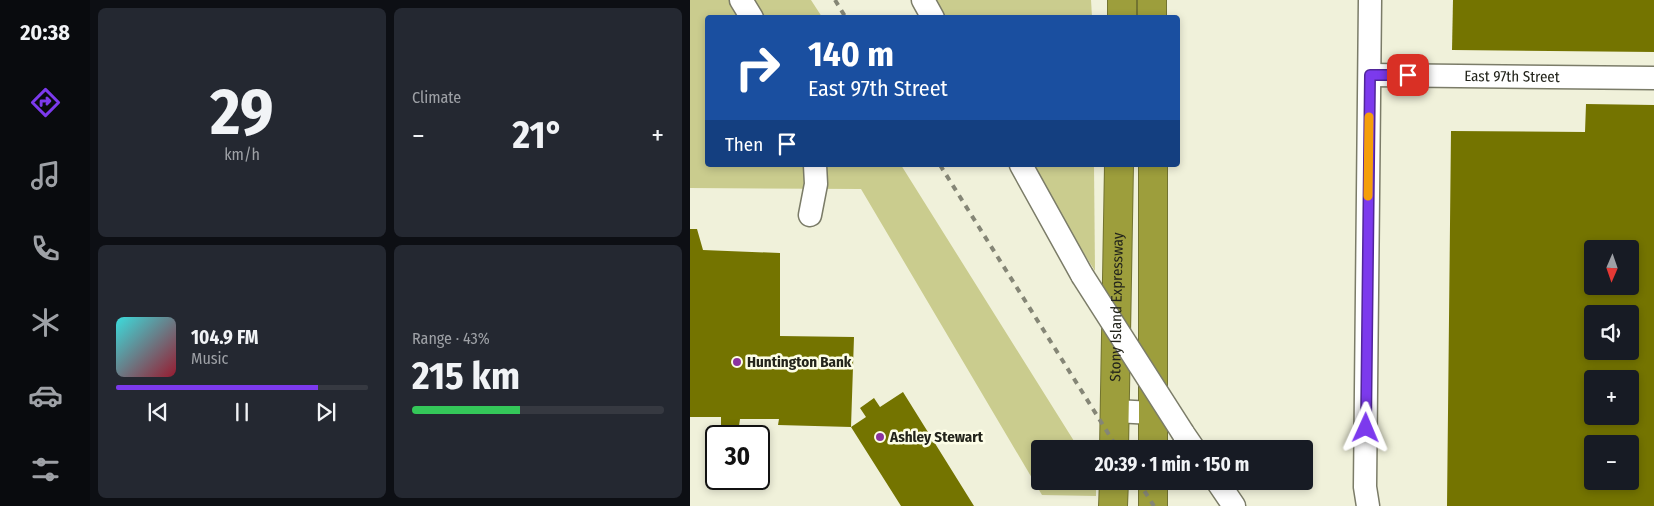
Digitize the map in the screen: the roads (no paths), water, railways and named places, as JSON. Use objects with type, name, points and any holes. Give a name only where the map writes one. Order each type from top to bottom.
[{"type":"highway","points":[[1122,0],[1122,15]]},
{"type":"highway","points":[[1152,0],[1152,15]]},
{"type":"highway","name":"Stony Island Expressway","points":[[1114,440],[1119,167]]},
{"type":"highway","points":[[1153,167],[1153,440]]},
{"type":"highway","points":[[1113,506],[1114,490]]},
{"type":"highway","points":[[1153,490],[1153,506]]},
{"type":"street","points":[[741,0],[750,15]]},
{"type":"street","points":[[923,0],[932,15]]},
{"type":"street","points":[[1368,506],[1365,487],[1370,0]]},
{"type":"street","name":"East 97th Street","points":[[1370,75],[1654,78]]},
{"type":"street","points":[[810,215],[816,184],[815,167]]},
{"type":"street","points":[[1022,167],[1082,275],[1187,440]]},
{"type":"street","points":[[1115,411],[1153,413]]},
{"type":"street","points":[[1223,490],[1234,506]]},
{"type":"railway","points":[[835,0],[844,15]]},
{"type":"railway","points":[[941,167],[1112,440]]},
{"type":"railway","points":[[1144,490],[1154,506]]},
{"type":"place","name":"Huntington Bank","points":[[737,362]]},
{"type":"place","name":"Ashley Stewart","points":[[880,437]]}]
